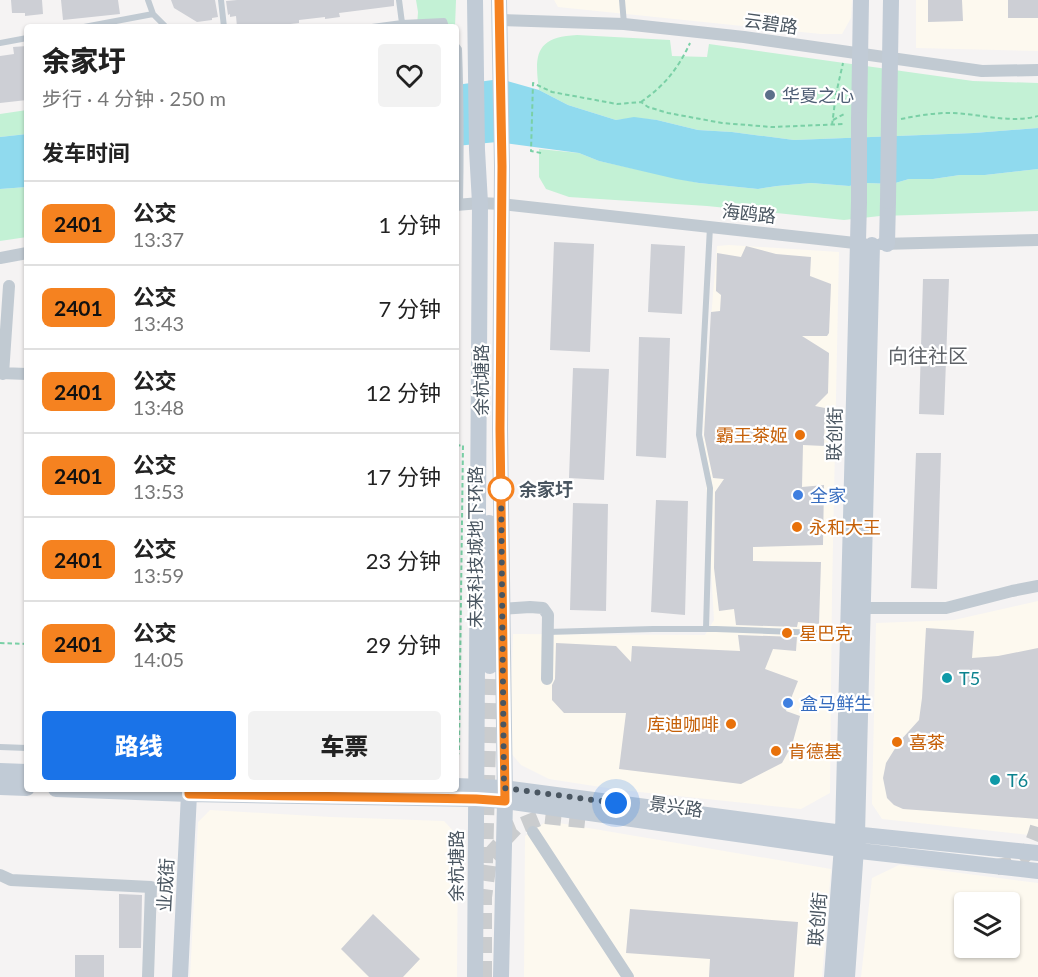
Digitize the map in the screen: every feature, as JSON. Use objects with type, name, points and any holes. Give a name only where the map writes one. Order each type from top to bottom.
[{"type":"street","name":"余杭塘路","points":[[474,977],[480,203],[469,151],[468,76],[475,0]]},
{"type":"street","name":"余杭塘路","points":[[499,0],[502,166],[500,429],[505,794],[501,977]]},
{"type":"street","name":"联创街","points":[[832,977],[850,841],[863,608],[873,244],[859,202],[853,52],[861,0]]},
{"type":"street","name":"联创街","points":[[847,977],[850,841],[849,626],[873,244],[888,201],[895,119],[890,57],[891,0]]},
{"type":"street","name":"云碧路","points":[[499,20],[624,24],[744,37],[982,71],[1038,70]]},
{"type":"street","name":"海鸥路","points":[[459,204],[501,204],[873,244],[1038,240]]},
{"type":"street","points":[[0,258],[24,254]]},
{"type":"street","points":[[9,286],[1,374],[24,374]]},
{"type":"street","name":"未来科技城地下环路","points":[[478,430],[488,472],[492,666],[493,468],[500,429]]},
{"type":"street","points":[[863,608],[946,608],[1038,586]]},
{"type":"street","points":[[502,609],[543,608],[548,615],[547,679]]},
{"type":"street","points":[[0,771],[24,772]]},
{"type":"street","points":[[0,787],[24,788]]},
{"type":"street","name":"景兴路","points":[[459,787],[476,793]]},
{"type":"street","name":"景兴路","points":[[189,792],[505,794],[850,841],[1038,871]]},
{"type":"street","name":"业成街","points":[[180,977],[189,792]]},
{"type":"street","points":[[533,832],[628,977]]},
{"type":"street","name":"景兴路","points":[[850,841],[1038,853]]},
{"type":"street","points":[[0,875],[11,880],[151,887],[148,977]]},
{"type":"lane","points":[[148,0],[153,14],[163,24]]},
{"type":"lane","points":[[221,0],[224,24]]},
{"type":"lane","points":[[399,0],[402,23]]},
{"type":"lane","points":[[622,0],[624,24]]},
{"type":"lane","points":[[100,24],[153,14]]},
{"type":"lane","points":[[394,24],[444,21],[445,24]]},
{"type":"lane","points":[[0,43],[24,39]]},
{"type":"lane","points":[[459,48],[468,76]]},
{"type":"lane","points":[[459,199],[469,151]]},
{"type":"lane","points":[[706,629],[710,488],[699,435],[710,227]]},
{"type":"lane","points":[[548,632],[706,629],[820,633],[849,626],[863,608]]},
{"type":"lane","points":[[0,747],[24,748]]},
{"type":"path","points":[[541,153],[531,151],[532,83],[552,92],[617,104],[641,102],[656,92],[671,76],[695,32]]},
{"type":"path","points":[[832,125],[836,94],[853,52]]},
{"type":"path","points":[[641,102],[648,107],[668,113],[722,123],[772,127],[856,122]]},
{"type":"path","points":[[895,119],[948,113],[1019,119],[1038,117]]},
{"type":"path","points":[[459,446],[463,446],[459,751]]},
{"type":"path","points":[[0,643],[24,644]]},
{"type":"shaded area","points":[[554,0],[852,0],[851,18],[842,34],[821,34],[558,7]]},
{"type":"shaded area","points":[[916,0],[1038,0],[1038,51],[916,48]]},
{"type":"shaded area","points":[[717,246],[839,252],[830,793],[801,809],[620,790],[549,779],[521,765],[509,751],[513,634],[705,635],[714,620],[703,433]]},
{"type":"shaded area","points":[[1038,601],[1038,836],[882,819],[872,804],[876,623],[954,620]]},
{"type":"shaded area","points":[[210,810],[444,821],[458,836],[457,977],[190,977],[198,822]]},
{"type":"shaded area","points":[[547,821],[831,869],[822,977],[524,977],[525,836]]},
{"type":"shaded area","points":[[899,865],[1038,883],[1038,977],[861,977],[872,878]]},
{"type":"green space","points":[[416,0],[456,0],[455,24],[417,24]]},
{"type":"green space","points":[[577,35],[670,40],[672,56],[707,57],[709,44],[973,81],[1038,83],[1038,128],[974,133],[794,140],[698,130],[657,120],[634,118],[616,120],[568,105],[539,90],[537,66],[541,50],[553,39]]},
{"type":"green space","points":[[24,110],[24,134],[0,137],[0,114]]},
{"type":"green space","points":[[539,149],[579,153],[599,161],[699,183],[758,189],[811,183],[849,186],[867,183],[892,184],[909,179],[985,175],[1038,169],[1038,211],[880,216],[844,220],[707,206],[569,197],[546,189],[539,177]]},
{"type":"green space","points":[[24,187],[24,237],[0,241],[0,189]]},
{"type":"water","points":[[500,79],[539,90],[568,105],[616,120],[634,117],[698,130],[794,140],[974,133],[1038,128],[1038,169],[985,175],[909,179],[892,184],[867,183],[849,186],[811,183],[758,189],[699,183],[599,161],[579,153],[497,142],[459,146],[459,85]]},
{"type":"water","points":[[24,134],[24,187],[0,189],[0,137]]},
{"type":"building","points":[[11,0],[42,0],[43,14],[25,16],[25,13],[12,13]]},
{"type":"building","points":[[61,0],[118,0],[120,14],[63,20]]},
{"type":"building","points":[[171,0],[215,0],[218,17],[197,22],[174,8]]},
{"type":"building","points":[[394,0],[394,6],[339,13],[340,17],[299,20],[299,23],[290,24],[237,24],[236,16],[228,15],[226,1]]},
{"type":"building","points":[[928,0],[962,0],[963,21],[928,22]]},
{"type":"building","points":[[1008,0],[1038,0],[1038,18],[1008,18]]},
{"type":"building","points":[[24,46],[24,100],[0,103],[0,56],[14,54],[13,47]]},
{"type":"building","points":[[554,242],[594,244],[590,352],[550,350]]},
{"type":"building","points":[[651,244],[685,246],[682,314],[648,312]]},
{"type":"building","points":[[746,246],[776,254],[811,257],[810,276],[831,284],[829,333],[827,336],[802,336],[829,353],[828,393],[815,406],[825,408],[824,446],[803,445],[802,487],[824,485],[823,545],[753,547],[753,561],[821,562],[819,624],[798,622],[797,627],[736,625],[734,609],[719,611],[714,568],[715,492],[724,479],[713,478],[704,435],[711,312],[720,311],[721,295],[716,291],[717,253],[741,257]]},
{"type":"building","points":[[923,279],[949,279],[944,415],[919,414]]},
{"type":"building","points":[[639,337],[670,338],[666,458],[636,456]]},
{"type":"building","points":[[573,368],[609,369],[604,480],[569,478]]},
{"type":"building","points":[[916,453],[941,453],[937,589],[911,588]]},
{"type":"building","points":[[656,500],[688,501],[685,615],[651,612]]},
{"type":"building","points":[[573,503],[608,504],[606,611],[570,610]]},
{"type":"building","points":[[926,628],[974,631],[972,658],[998,656],[1038,648],[1038,819],[903,809],[894,805],[887,798],[883,778],[886,763],[899,742],[919,720]]},
{"type":"building","points":[[738,635],[797,637],[796,651],[773,649],[765,669],[798,681],[786,711],[800,716],[792,745],[782,763],[741,784],[619,769],[626,713],[564,713],[552,700],[556,643],[616,646],[631,662],[632,646],[740,651]]},
{"type":"building","points":[[119,894],[142,895],[141,948],[119,948]]},
{"type":"building","points":[[630,909],[798,922],[794,977],[709,977],[710,959],[626,953]]},
{"type":"building","points":[[373,914],[420,959],[403,977],[369,977],[341,949]]},
{"type":"building","points":[[75,955],[104,955],[104,977],[75,977]]},
{"type":"tunnel","points":[[485,863],[490,666]]},
{"type":"tunnel","points":[[484,977],[484,897],[490,855],[515,828],[544,816],[591,821]]},
{"type":"tunnel","points":[[997,867],[1013,863],[1025,855],[1038,827]]},
{"type":"bus line","name":"2401","points":[[189,792],[189,794],[505,801],[500,429],[502,166],[499,0]]},
{"type":"place","name":"华夏之心","points":[[770,95]]},
{"type":"place","name":"霸王茶姬","points":[[800,435]]},
{"type":"place","name":"余家圩","points":[[501,489]]},
{"type":"place","name":"全家","points":[[798,495]]},
{"type":"place","name":"永和大王","points":[[797,527]]},
{"type":"place","name":"星巴克","points":[[787,633]]},
{"type":"place","name":"T5","points":[[947,678]]},
{"type":"place","name":"盒马鲜生","points":[[788,703]]},
{"type":"place","name":"库迪咖啡","points":[[731,724]]},
{"type":"place","name":"喜茶","points":[[897,742]]},
{"type":"place","name":"肯德基","points":[[776,751]]},
{"type":"place","name":"T6","points":[[995,780]]},
{"type":"district","name":"向往社区","points":[[928,355]]},
{"type":"route","points":[[501,489],[504,788],[616,803]]}]
